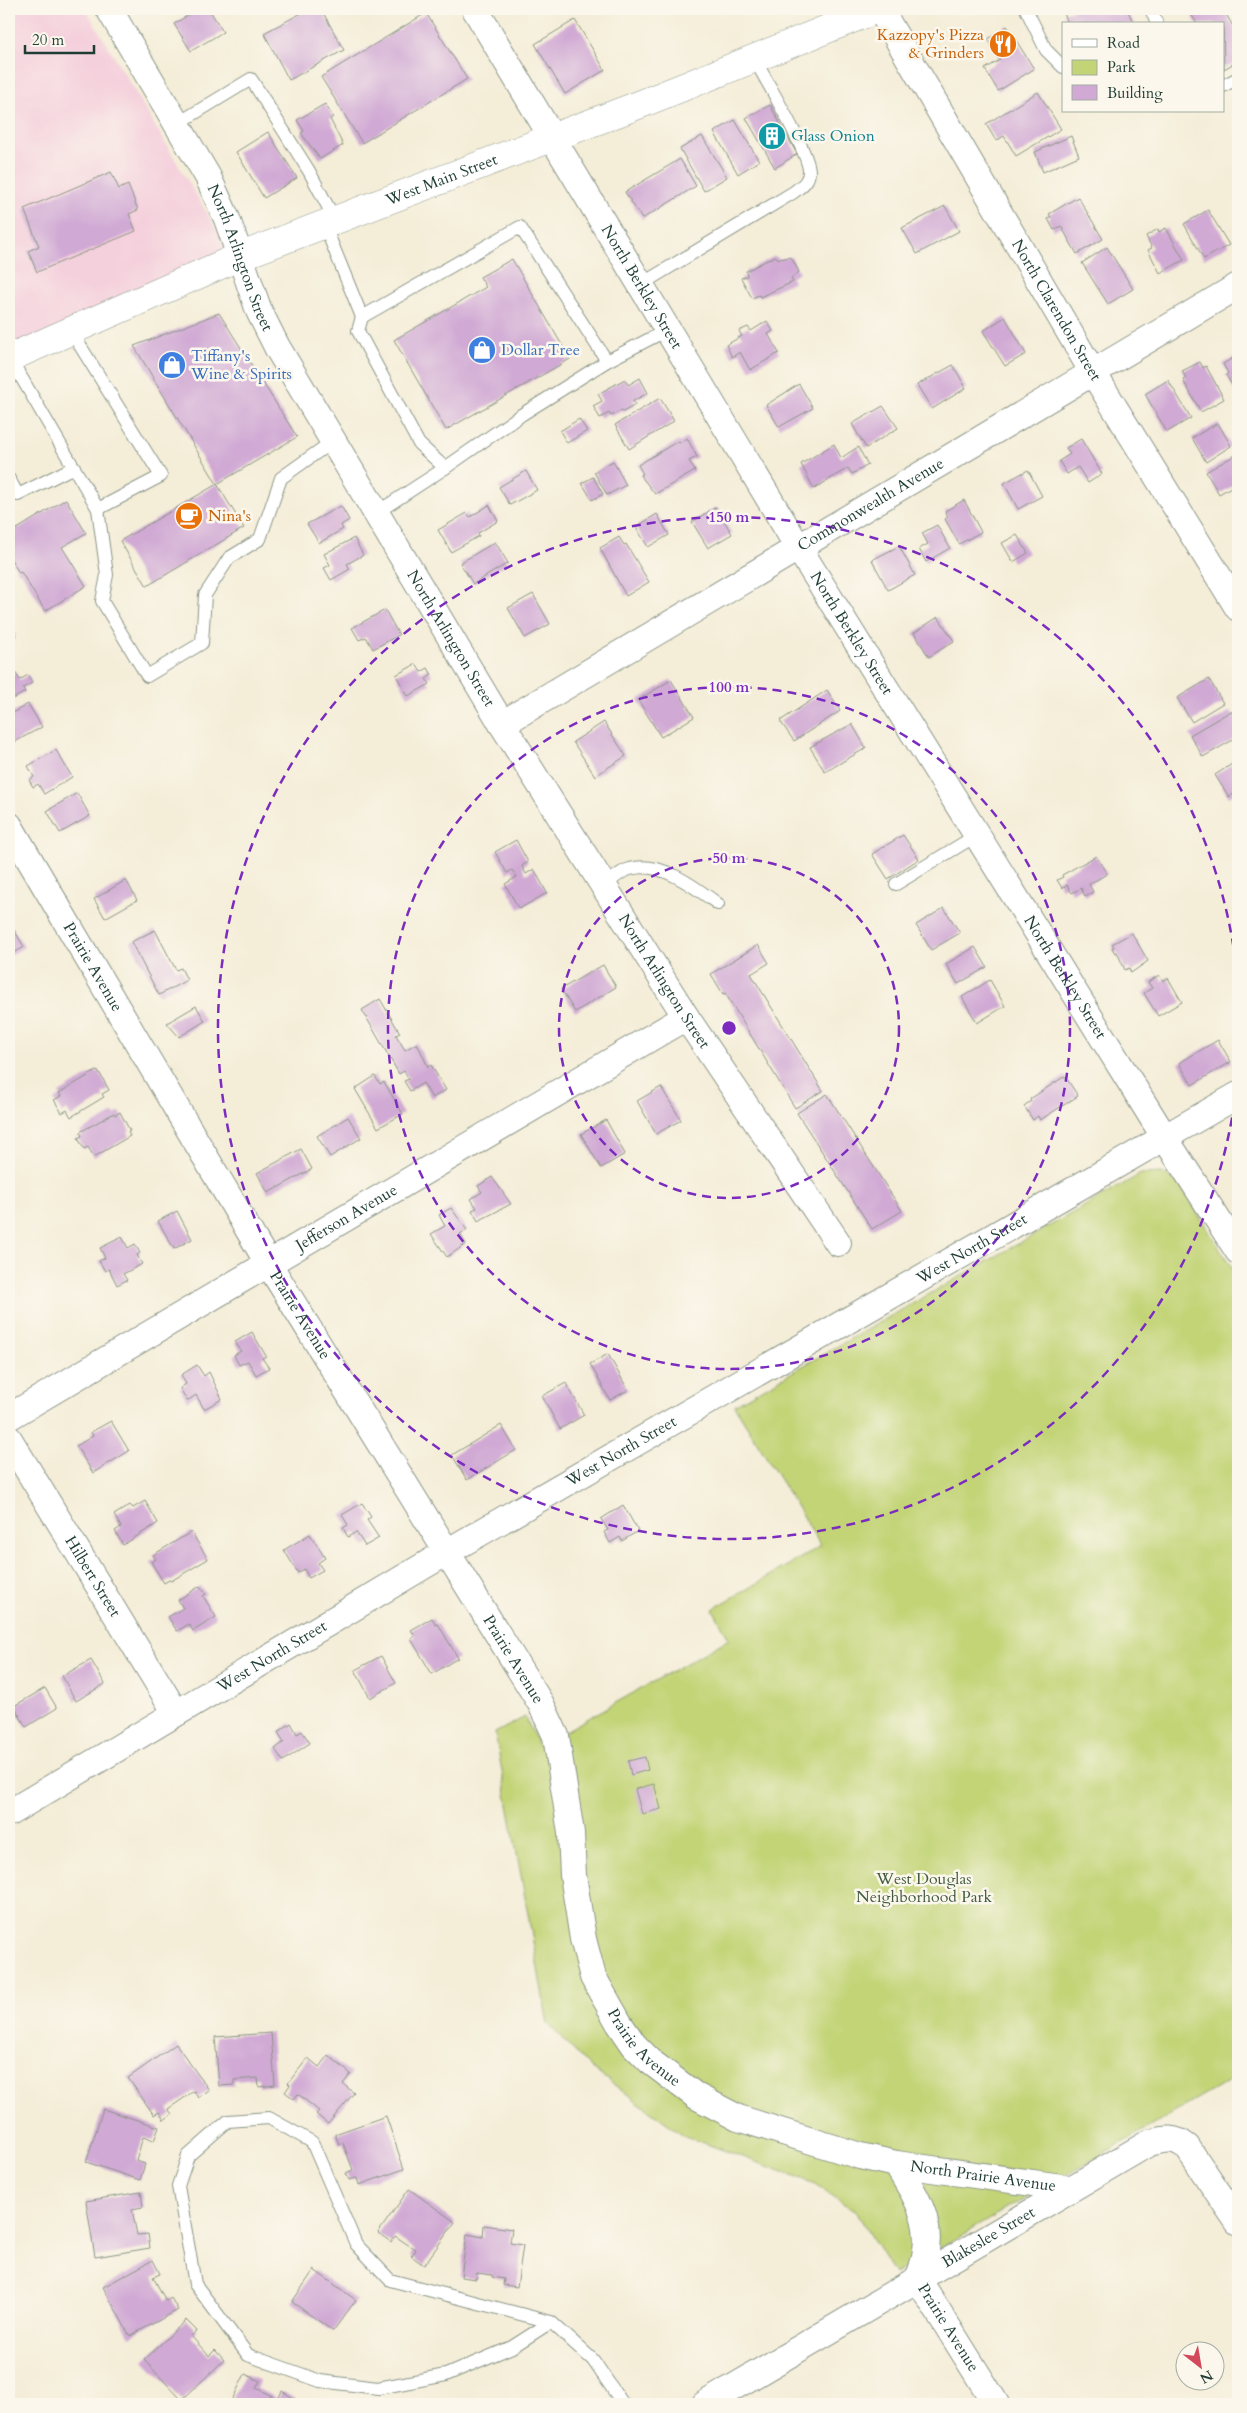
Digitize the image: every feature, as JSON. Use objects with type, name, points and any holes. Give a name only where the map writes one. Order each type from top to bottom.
[{"type":"main road","name":"West Main Street","points":[[9,358],[241,256],[878,9]]},
{"type":"street","name":"North Arlington Street","points":[[109,9],[208,177],[241,256],[259,311],[277,348],[502,724],[686,1017],[838,1243]]},
{"type":"street","name":"North Berkley Street","points":[[475,9],[550,137],[798,547],[1165,1138],[1238,1251]]},
{"type":"street","name":"North Clarendon Street","points":[[878,9],[1092,371],[1238,608]]},
{"type":"street","name":"Commonwealth Avenue","points":[[502,724],[1092,371],[1238,286]]},
{"type":"street","name":"Prairie Avenue","points":[[9,825],[268,1263],[541,1704],[556,1736],[583,1939],[593,1977],[619,2023],[634,2045],[651,2062],[696,2096],[738,2118],[860,2156],[896,2164],[915,2194],[925,2215],[928,2250],[918,2279],[996,2404]]},
{"type":"street","name":"Jefferson Avenue","points":[[9,1416],[686,1017]]},
{"type":"street","name":"West North Street","points":[[9,1813],[447,1552],[1238,1095]]},
{"type":"street","name":"Hilbert Street","points":[[9,1440],[176,1713]]},
{"type":"street","name":"Blakeslee Street","points":[[705,2404],[1140,2146],[1170,2138],[1180,2141],[1187,2147],[1238,2222]]},
{"type":"street","name":"North Prairie Avenue","points":[[896,2164],[1069,2188]]},
{"type":"lane","points":[[1026,9],[1046,50],[1062,66]]},
{"type":"lane","points":[[1152,9],[1156,22]]},
{"type":"lane","points":[[640,285],[806,183],[809,170],[799,142],[754,58]]},
{"type":"lane","points":[[1224,85],[1238,78]]},
{"type":"lane","points":[[177,124],[251,79],[308,172],[330,222],[362,317],[358,330],[419,444],[445,468]]},
{"type":"lane","points":[[362,317],[520,226],[607,361]]},
{"type":"lane","points":[[376,513],[521,415],[607,361],[667,330]]},
{"type":"lane","points":[[71,331],[161,476],[98,509]]},
{"type":"lane","points":[[9,358],[98,509],[107,575],[102,601],[147,676],[202,643],[205,595],[229,558],[260,539],[282,478],[333,441]]},
{"type":"lane","points":[[9,478],[18,495],[74,467]]},
{"type":"lane","points":[[896,884],[977,835]]},
{"type":"lane","points":[[604,886],[631,868],[654,869],[693,887],[718,904]]},
{"type":"lane","points":[[551,2322],[512,2347],[446,2375],[378,2388],[320,2381],[248,2355],[195,2284],[178,2186],[188,2156],[228,2121],[269,2118],[312,2142],[356,2244],[390,2280],[551,2322],[593,2360],[623,2404]]},
{"type":"shaded area","points":[[9,9],[86,9],[234,259],[9,358]]},
{"type":"green space","name":"West Douglas Neighborhood Park","points":[[1162,1173],[1179,1184],[1238,1277],[1238,2076],[894,2274],[857,2213],[816,2184],[685,2136],[591,2068],[548,2024],[495,1733],[525,1717],[539,1746],[729,1639],[713,1609],[821,1546],[734,1405],[1141,1174]]},
{"type":"building","points":[[198,9],[209,9],[223,32],[191,51],[174,24]]},
{"type":"building","points":[[309,9],[321,9],[344,50],[289,80],[264,33]]},
{"type":"building","points":[[1076,9],[1127,9],[1133,22],[1067,22],[1064,13]]},
{"type":"building","points":[[1188,9],[1223,9],[1238,35],[1238,61],[1224,69],[1224,22],[1196,22]]},
{"type":"building","points":[[426,13],[467,79],[362,143],[321,77]]},
{"type":"building","points":[[575,20],[605,70],[565,94],[535,44]]},
{"type":"building","points":[[1007,26],[1034,69],[998,91],[985,69],[1000,60],[988,39]]},
{"type":"building","points":[[1038,92],[1061,129],[1016,156],[1004,136],[996,141],[986,124]]},
{"type":"building","points":[[325,104],[333,117],[330,119],[343,145],[320,159],[301,133],[304,131],[297,120]]},
{"type":"building","name":"Glass Onion","points":[[770,105],[797,154],[775,168],[746,118]]},
{"type":"building","points":[[735,120],[759,161],[738,174],[714,132]]},
{"type":"building","points":[[268,132],[297,178],[264,198],[236,152]]},
{"type":"building","points":[[702,136],[727,177],[704,191],[680,149]]},
{"type":"building","points":[[1071,136],[1079,156],[1043,172],[1035,152]]},
{"type":"building","points":[[680,159],[696,186],[642,219],[625,192]]},
{"type":"building","points":[[111,172],[119,189],[128,185],[138,210],[129,214],[136,231],[37,272],[28,251],[39,246],[24,209]]},
{"type":"building","points":[[1078,197],[1103,239],[1077,254],[1061,226],[1054,230],[1048,219],[1051,217],[1049,214]]},
{"type":"building","points":[[945,206],[959,231],[917,254],[902,228]]},
{"type":"building","points":[[1208,210],[1229,245],[1204,259],[1184,224]]},
{"type":"building","points":[[1166,228],[1184,260],[1160,273],[1148,250],[1152,248],[1146,236],[1158,229],[1159,232]]},
{"type":"building","points":[[1107,247],[1133,289],[1108,304],[1082,263]]},
{"type":"building","points":[[775,256],[779,259],[791,257],[799,272],[791,278],[793,282],[760,297],[759,295],[752,298],[741,278],[747,276],[746,271]]},
{"type":"building","name":"Dollar Tree","points":[[512,259],[570,359],[446,430],[394,340],[486,287],[480,277]]},
{"type":"building","points":[[219,313],[297,437],[217,484],[134,346]]},
{"type":"building","points":[[1005,317],[1026,354],[1005,366],[983,331]]},
{"type":"building","points":[[767,321],[773,331],[768,334],[779,353],[750,370],[740,352],[732,357],[726,345],[742,336],[739,331],[748,327],[751,331]]},
{"type":"building","points":[[1238,355],[1238,396],[1226,375],[1228,373],[1223,364]]},
{"type":"building","points":[[1200,362],[1203,368],[1206,366],[1224,399],[1201,412],[1183,380],[1186,378],[1182,371]]},
{"type":"building","points":[[953,365],[966,388],[932,409],[917,385]]},
{"type":"building","points":[[640,378],[648,393],[633,401],[635,405],[623,412],[622,410],[611,416],[609,413],[600,418],[593,406],[602,401],[598,394],[625,379],[628,385]]},
{"type":"building","points":[[1168,380],[1191,418],[1167,432],[1145,394]]},
{"type":"building","points":[[799,384],[813,408],[779,427],[766,405]]},
{"type":"building","points":[[660,398],[674,421],[629,449],[615,425]]},
{"type":"building","points":[[883,406],[898,428],[866,448],[852,424]]},
{"type":"building","points":[[579,419],[587,431],[567,443],[560,431]]},
{"type":"building","points":[[1218,423],[1231,446],[1206,462],[1192,438]]},
{"type":"building","points":[[687,438],[697,457],[689,461],[695,471],[655,494],[640,475],[643,474],[638,465],[678,441],[679,443]]},
{"type":"building","points":[[1081,439],[1102,474],[1088,483],[1078,467],[1067,474],[1059,461],[1070,454],[1066,448]]},
{"type":"building","points":[[834,444],[841,458],[858,447],[868,465],[852,474],[848,468],[814,489],[801,464]]},
{"type":"building","points":[[1237,454],[1238,483],[1219,494],[1206,472]]},
{"type":"building","points":[[613,461],[626,485],[607,495],[594,472]]},
{"type":"building","points":[[1028,470],[1042,496],[1018,509],[1004,483]]},
{"type":"building","points":[[526,471],[537,490],[510,505],[499,487]]},
{"type":"building","points":[[593,477],[603,494],[592,500],[582,483]]},
{"type":"building","points":[[217,484],[244,528],[147,586],[120,541]]},
{"type":"building","points":[[66,499],[86,533],[62,547],[86,586],[45,611],[9,556],[9,534]]},
{"type":"building","points":[[964,500],[981,532],[959,544],[945,519],[948,517],[945,511]]},
{"type":"building","points":[[489,505],[498,521],[478,533],[479,536],[451,552],[438,530],[467,513],[470,517]]},
{"type":"building","points":[[341,506],[349,520],[341,525],[343,529],[319,543],[307,524]]},
{"type":"building","points":[[716,507],[732,534],[708,548],[692,522]]},
{"type":"building","points":[[657,514],[669,535],[648,547],[636,527]]},
{"type":"building","points":[[937,525],[950,548],[926,562],[919,549],[928,544],[922,533]]},
{"type":"building","points":[[1017,535],[1028,553],[1013,562],[1002,543]]},
{"type":"building","points":[[619,537],[624,545],[626,544],[649,582],[626,596],[600,548]]},
{"type":"building","points":[[354,538],[363,555],[347,564],[350,569],[331,580],[324,568],[330,565],[324,554]]},
{"type":"building","points":[[495,542],[508,563],[473,584],[460,563]]},
{"type":"building","points":[[899,546],[915,575],[888,590],[872,560]]},
{"type":"building","points":[[533,594],[550,624],[525,638],[508,608]]},
{"type":"building","points":[[385,610],[399,635],[373,649],[366,637],[359,640],[352,628]]},
{"type":"building","points":[[938,617],[954,641],[929,657],[914,633]]},
{"type":"building","points":[[9,624],[16,636],[9,640]]},
{"type":"building","points":[[416,664],[421,672],[428,668],[432,675],[426,679],[430,684],[408,696],[396,675]]},
{"type":"building","points":[[15,672],[20,680],[28,675],[32,683],[23,688],[25,692],[9,701],[9,676]]},
{"type":"building","points":[[1209,679],[1223,703],[1192,722],[1177,698]]},
{"type":"building","points":[[671,680],[694,717],[661,737],[638,700]]},
{"type":"building","points":[[827,690],[840,711],[794,741],[780,721]]},
{"type":"building","points":[[28,704],[42,727],[9,745],[9,715]]},
{"type":"building","points":[[1231,711],[1238,724],[1238,737],[1203,757],[1190,735]]},
{"type":"building","points":[[604,722],[626,756],[595,776],[573,742]]},
{"type":"building","points":[[852,724],[866,748],[825,772],[810,747]]},
{"type":"building","points":[[56,750],[72,777],[44,794],[38,784],[33,787],[29,780],[34,777],[28,766]]},
{"type":"building","points":[[1238,760],[1238,791],[1229,797],[1215,775]]},
{"type":"building","points":[[77,793],[90,816],[60,833],[47,811]]},
{"type":"building","points":[[903,835],[919,859],[888,879],[872,854]]},
{"type":"building","points":[[516,840],[528,862],[522,866],[526,874],[534,869],[547,893],[519,909],[505,884],[517,877],[512,870],[507,873],[495,852]]},
{"type":"building","points":[[1096,856],[1107,874],[1089,884],[1093,892],[1085,896],[1081,888],[1072,893],[1067,885],[1062,888],[1057,880],[1063,877],[1062,875]]},
{"type":"building","points":[[126,880],[137,900],[105,918],[94,899]]},
{"type":"building","points":[[944,908],[960,933],[931,950],[916,925]]},
{"type":"building","points":[[13,928],[24,947],[9,956],[9,930]]},
{"type":"building","points":[[155,930],[176,970],[181,968],[187,980],[159,995],[131,942]]},
{"type":"building","points":[[1132,933],[1148,961],[1131,973],[1129,968],[1125,970],[1117,952],[1115,953],[1112,948],[1114,947],[1112,944]]},
{"type":"building","points":[[758,945],[769,963],[751,974],[823,1091],[795,1108],[725,993],[723,994],[711,974]]},
{"type":"building","points":[[975,947],[987,967],[958,984],[946,964]]},
{"type":"building","points":[[603,965],[616,987],[575,1012],[561,989]]},
{"type":"building","points":[[1159,975],[1163,981],[1168,978],[1182,1002],[1158,1016],[1144,993],[1152,988],[1148,982]]},
{"type":"building","points":[[990,980],[1005,1006],[977,1023],[962,997]]},
{"type":"building","points":[[380,999],[400,1033],[396,1035],[405,1050],[417,1043],[428,1067],[431,1065],[446,1090],[432,1098],[423,1083],[410,1091],[404,1081],[409,1079],[404,1071],[399,1074],[362,1010]]},
{"type":"building","points":[[196,1006],[205,1021],[179,1037],[167,1023]]},
{"type":"building","points":[[1218,1040],[1231,1062],[1192,1085],[1179,1063]]},
{"type":"building","points":[[96,1071],[99,1072],[109,1090],[102,1094],[104,1097],[71,1117],[67,1110],[62,1113],[54,1100],[61,1096],[59,1093]]},
{"type":"building","points":[[375,1076],[380,1084],[384,1082],[403,1114],[378,1128],[355,1089]]},
{"type":"building","points":[[1065,1076],[1078,1096],[1040,1120],[1038,1116],[1033,1120],[1024,1106],[1031,1101],[1030,1099]]},
{"type":"building","points":[[661,1087],[681,1120],[656,1134],[637,1101]]},
{"type":"building","points":[[827,1094],[902,1211],[872,1229],[797,1113]]},
{"type":"building","points":[[120,1112],[130,1131],[128,1132],[130,1136],[94,1157],[88,1147],[84,1149],[78,1138],[82,1136],[80,1132],[114,1113],[115,1115]]},
{"type":"building","points":[[348,1117],[361,1138],[330,1157],[317,1136]]},
{"type":"building","points":[[606,1120],[625,1154],[601,1168],[581,1134]]},
{"type":"building","points":[[301,1149],[312,1169],[268,1193],[257,1173]]},
{"type":"building","points":[[492,1177],[511,1204],[478,1221],[472,1210],[477,1208],[471,1199],[482,1192],[478,1186]]},
{"type":"building","points":[[451,1208],[467,1230],[460,1234],[466,1244],[447,1257],[431,1234],[445,1226],[439,1215]]},
{"type":"building","points":[[177,1211],[192,1239],[174,1249],[158,1221]]},
{"type":"building","points":[[122,1237],[128,1248],[135,1244],[140,1253],[137,1255],[142,1264],[123,1274],[127,1280],[117,1285],[109,1269],[105,1271],[99,1261],[105,1258],[100,1248]]},
{"type":"building","points":[[252,1332],[266,1356],[262,1358],[269,1368],[256,1375],[248,1361],[239,1365],[234,1355],[241,1351],[235,1342]]},
{"type":"building","points":[[608,1354],[628,1390],[610,1400],[590,1364]]},
{"type":"building","points":[[197,1365],[204,1376],[209,1372],[222,1399],[204,1409],[196,1395],[187,1401],[180,1388],[186,1384],[181,1375]]},
{"type":"building","points":[[566,1383],[584,1415],[560,1429],[542,1396]]},
{"type":"building","points":[[111,1421],[129,1451],[93,1473],[76,1446],[93,1436],[91,1432]]},
{"type":"building","points":[[501,1425],[516,1450],[467,1480],[452,1455]]},
{"type":"building","points":[[145,1501],[158,1523],[123,1545],[115,1531],[121,1527],[114,1515],[130,1505],[133,1508]]},
{"type":"building","points":[[362,1503],[371,1517],[367,1520],[379,1538],[365,1546],[356,1532],[348,1537],[343,1528],[348,1525],[342,1515]]},
{"type":"building","points":[[623,1505],[638,1531],[622,1541],[620,1537],[610,1543],[604,1532],[608,1530],[601,1519]]},
{"type":"building","points":[[191,1532],[208,1559],[171,1581],[169,1580],[164,1583],[151,1562],[156,1559],[153,1555]]},
{"type":"building","points":[[310,1534],[325,1558],[318,1563],[323,1570],[309,1578],[304,1569],[298,1573],[284,1550]]},
{"type":"building","points":[[200,1586],[206,1594],[203,1596],[216,1617],[193,1631],[189,1624],[177,1631],[168,1617],[183,1608],[178,1600]]},
{"type":"building","points":[[432,1618],[436,1625],[438,1624],[458,1658],[432,1674],[411,1639],[415,1636],[411,1630]]},
{"type":"building","points":[[381,1656],[396,1683],[370,1698],[355,1670]]},
{"type":"building","points":[[91,1660],[105,1684],[76,1701],[62,1676]]},
{"type":"building","points":[[45,1688],[57,1708],[26,1727],[14,1706]]},
{"type":"building","points":[[291,1723],[297,1734],[302,1731],[310,1743],[283,1761],[275,1749],[284,1742],[278,1732]]},
{"type":"building","points":[[645,1757],[648,1770],[631,1775],[628,1761]]},
{"type":"building","points":[[654,1784],[661,1809],[642,1814],[635,1789]]},
{"type":"building","points":[[271,2033],[275,2085],[259,2087],[258,2078],[234,2080],[234,2085],[219,2086],[215,2037]]},
{"type":"building","points":[[176,2044],[209,2090],[198,2098],[194,2091],[168,2109],[172,2114],[164,2120],[159,2112],[154,2115],[128,2078]]},
{"type":"building","points":[[328,2055],[351,2074],[343,2084],[354,2093],[328,2124],[316,2114],[319,2111],[298,2094],[294,2099],[285,2092],[290,2085],[288,2083],[308,2058],[319,2067]]},
{"type":"building","points":[[103,2109],[159,2127],[154,2141],[143,2137],[136,2161],[145,2164],[140,2180],[86,2162]]},
{"type":"building","points":[[386,2116],[404,2169],[359,2185],[357,2178],[349,2180],[346,2173],[353,2170],[343,2143],[339,2144],[335,2134]]},
{"type":"building","points":[[409,2189],[455,2222],[424,2265],[411,2256],[416,2250],[395,2236],[391,2242],[378,2233]]},
{"type":"building","points":[[141,2192],[143,2207],[132,2209],[137,2235],[148,2234],[150,2248],[95,2257],[86,2201]]},
{"type":"building","points":[[484,2225],[512,2229],[510,2243],[523,2245],[517,2287],[503,2285],[504,2279],[492,2277],[492,2275],[477,2273],[476,2279],[461,2277],[467,2234],[483,2237]]},
{"type":"building","points":[[153,2260],[160,2274],[153,2277],[166,2301],[171,2298],[178,2310],[130,2336],[103,2287]]},
{"type":"building","points":[[314,2270],[356,2300],[333,2331],[292,2302]]},
{"type":"building","points":[[186,2320],[197,2331],[191,2336],[209,2356],[215,2350],[224,2360],[182,2400],[144,2360]]},
{"type":"building","points":[[245,2374],[260,2381],[256,2388],[278,2399],[282,2391],[295,2399],[292,2404],[230,2404]]},
{"type":"place","name":"Kazzopy's Pizza & Grinders","points":[[1003,44]]},
{"type":"place","name":"Glass Onion","points":[[772,136]]},
{"type":"place","name":"Dollar Tree","points":[[482,350]]},
{"type":"place","name":"Tiffany's Wine & Spirits","points":[[172,365]]},
{"type":"place","name":"Nina's","points":[[189,516]]}]
